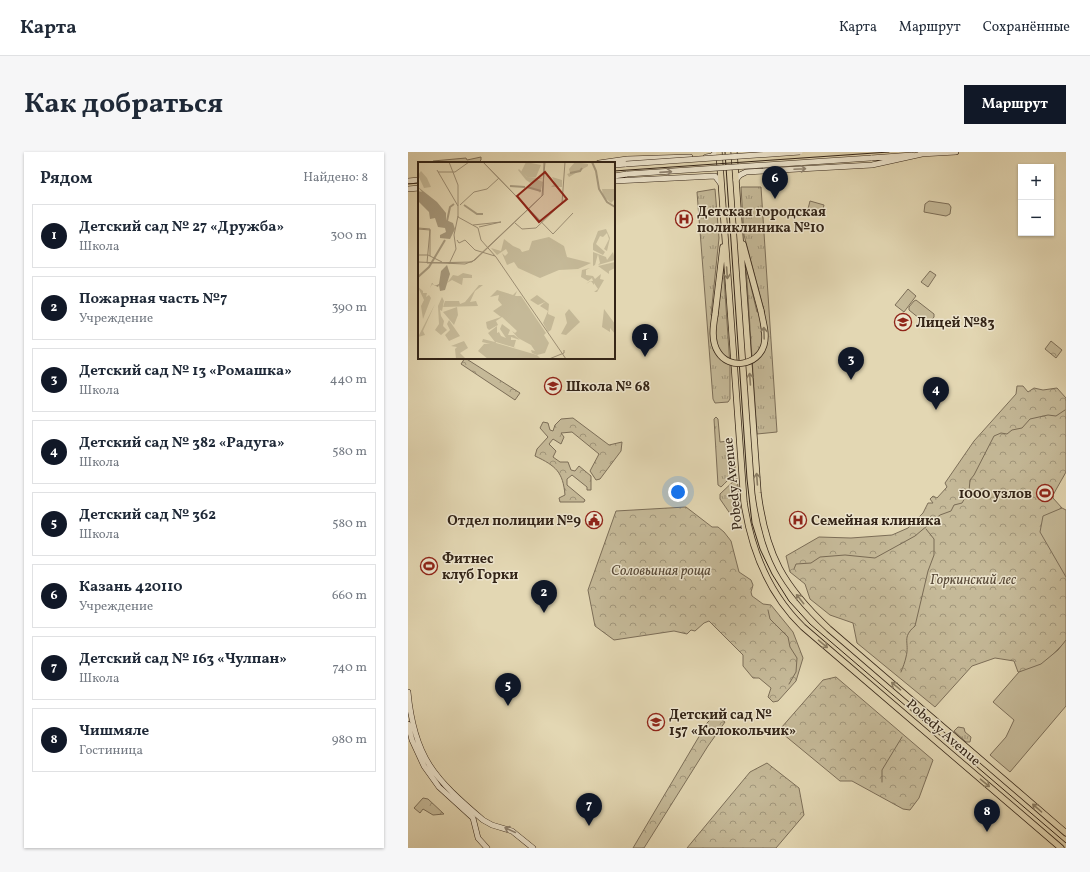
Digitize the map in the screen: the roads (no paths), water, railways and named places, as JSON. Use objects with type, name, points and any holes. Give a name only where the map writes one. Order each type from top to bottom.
[{"type":"main road","points":[[606,162],[627,159],[709,157],[716,152]]},
{"type":"main road","name":"Pobedy Avenue","points":[[719,152],[744,502],[753,545],[766,578],[785,607],[803,627],[1061,848]]},
{"type":"main road","name":"Pobedy Avenue","points":[[734,152],[758,493],[764,531],[781,572],[804,605],[829,629],[1066,833]]},
{"type":"main road","points":[[615,164],[800,152]]},
{"type":"main road","points":[[615,176],[956,152]]},
{"type":"main road","points":[[736,180],[740,175],[746,172],[872,165],[922,154]]},
{"type":"main road","points":[[615,181],[714,176],[722,185]]},
{"type":"main road","points":[[408,181],[418,180]]},
{"type":"main road","points":[[408,189],[418,188]]},
{"type":"main road","points":[[724,234],[714,315],[714,342],[717,351],[726,360],[739,364],[757,357],[764,346],[764,326],[761,311],[739,232]]},
{"type":"main road","points":[[408,692],[412,721],[417,738],[431,769],[449,790],[483,820],[492,825],[512,831],[533,848]]},
{"type":"main road","points":[[408,724],[418,754],[432,778],[473,818],[478,838],[487,848]]},
{"type":"main road","points":[[473,818],[483,820]]},
{"type":"waterway","points":[[794,569],[796,564],[811,563],[820,557],[845,555],[875,558],[915,536],[940,515],[951,511],[954,505],[962,503],[969,491],[970,480],[994,436],[1001,433],[1007,434],[1012,430],[1022,428],[1030,419],[1048,415],[1056,416],[1065,410]]},
{"type":"waterway","points":[[901,672],[907,652],[907,637],[915,626],[928,571],[934,555],[934,539],[926,529]]},
{"type":"waterway","points":[[768,610],[770,619],[788,637],[790,647],[797,658],[796,672],[789,684]]},
{"type":"waterway","points":[[882,782],[882,770],[902,737]]},
{"type":"tram line","points":[[725,152],[747,479],[752,523],[760,549],[772,574],[789,601],[810,624],[1066,843]]},
{"type":"tram line","points":[[615,171],[889,152]]},
{"type":"tram line","points":[[408,184],[418,183]]},
{"type":"place","name":"Казань 420110","points":[[775,199]]},
{"type":"place","name":"Детская городская поликлиника №10","points":[[684,219]]},
{"type":"place","name":"Лицей №83","points":[[903,322]]},
{"type":"place","name":"Детский сад № 27 «Дружба»","points":[[645,357]]},
{"type":"place","name":"Детский сад № 13 «Ромашка»","points":[[851,380]]},
{"type":"place","name":"Школа № 68","points":[[553,386]]},
{"type":"place","name":"Детский сад № 382 «Радуга»","points":[[936,410]]},
{"type":"place","name":"1000 узлов","points":[[1045,493]]},
{"type":"place","name":"Отдел полиции №9","points":[[594,520]]},
{"type":"place","name":"Семейная клиника","points":[[798,520]]},
{"type":"place","name":"Фитнес клуб Горки","points":[[429,566]]},
{"type":"place","name":"Пожарная часть №7","points":[[544,613]]},
{"type":"place","name":"Детский сад № 362","points":[[508,706]]},
{"type":"place","name":"Детский сад № 157 «Колокольчик»","points":[[656,722]]},
{"type":"place","name":"Детский сад № 163 «Чулпан»","points":[[589,826]]},
{"type":"place","name":"Чишмяле","points":[[987,832]]},
{"type":"park label","name":"Соловьиная роща","points":[[661,570]]},
{"type":"park label","name":"Горкинский лес","points":[[973,579]]}]
